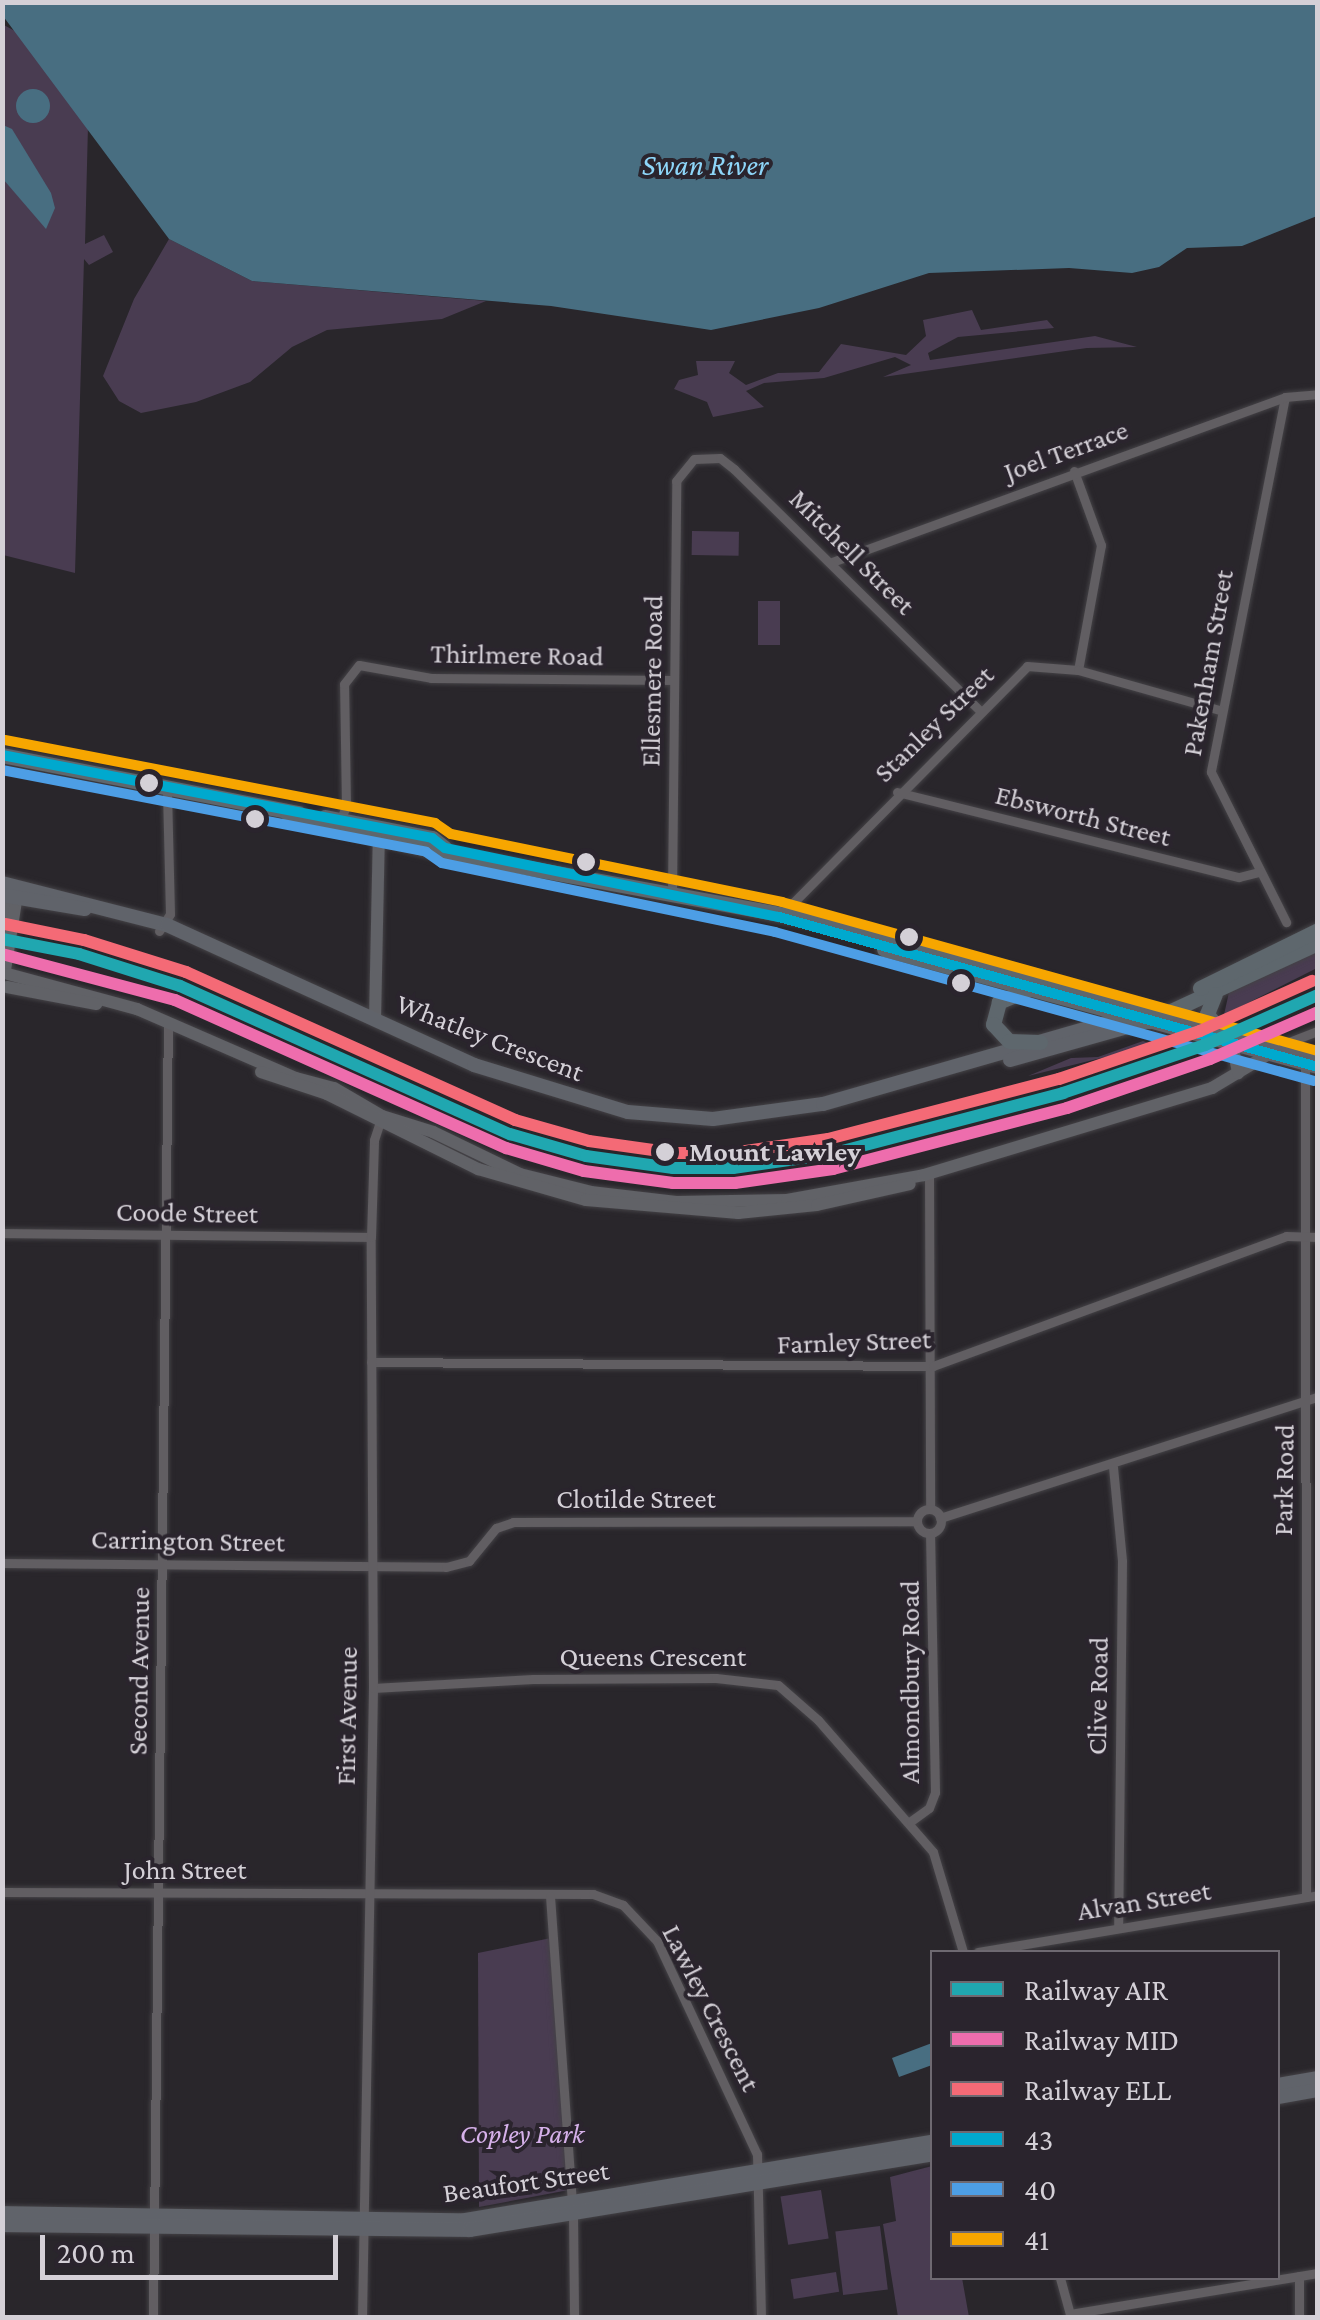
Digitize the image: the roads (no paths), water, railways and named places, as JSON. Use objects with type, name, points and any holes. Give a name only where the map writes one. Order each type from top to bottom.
[{"type":"highway","points":[[2,755],[779,917],[1029,989],[1149,1016],[1218,991],[1318,943]]},
{"type":"highway","points":[[779,917],[813,920],[1149,1016],[1318,930]]},
{"type":"highway","points":[[1029,989],[999,1002],[993,1024],[1008,1041],[1040,1042]]},
{"type":"highway","points":[[1218,991],[1207,1014],[1220,1031]]},
{"type":"main road","name":"Whatley Crescent","points":[[8,897],[159,925],[234,954],[524,1084],[628,1112],[713,1119],[858,1095],[1040,1042],[1149,1016]]},
{"type":"main road","name":"Whatley Crescent","points":[[858,1095],[869,1098],[1149,1016]]},
{"type":"main road","points":[[1149,1016],[1220,1031],[1313,1062]]},
{"type":"main road","points":[[1149,1016],[1232,1044],[1273,1050]]},
{"type":"main road","points":[[1280,2085],[1318,2078]]},
{"type":"main road","points":[[1280,2096],[1318,2090]]},
{"type":"main road","name":"Beaufort Street","points":[[760,2176],[780,2167],[930,2142]]},
{"type":"main road","name":"Beaufort Street","points":[[2,2213],[470,2230],[760,2176],[930,2154]]},
{"type":"main road","name":"Beaufort Street","points":[[2,2225],[152,2220]]},
{"type":"street","name":"Joel Terrace","points":[[832,562],[1284,397],[1318,394]]},
{"type":"street","name":"Pakenham Street","points":[[1284,397],[1219,710],[1212,785],[1286,922]]},
{"type":"street","name":"Mitchell Street","points":[[684,469],[706,454],[720,458],[832,562],[979,710]]},
{"type":"street","name":"Ellesmere Road","points":[[672,895],[676,482],[684,469]]},
{"type":"street","points":[[1074,471],[1102,545],[1078,670]]},
{"type":"street","name":"Thirlmere Road","points":[[335,824],[346,770],[344,684],[359,665],[432,678],[674,680]]},
{"type":"street","name":"Stanley Street","points":[[779,917],[896,792],[1027,666],[1078,670],[1219,710]]},
{"type":"street","points":[[159,925],[166,900],[167,790]]},
{"type":"street","name":"Ebsworth Street","points":[[896,792],[1239,878],[1259,872]]},
{"type":"street","points":[[375,1020],[378,832]]},
{"type":"street","points":[[8,897],[5,974],[92,994],[167,1030],[334,1088],[380,1120],[434,1132],[520,1174],[639,1198],[787,1200],[926,1174],[1092,1129],[1223,1084],[1273,1050],[1318,1030]]},
{"type":"street","points":[[159,925],[166,900]]},
{"type":"street","name":"Second Avenue","points":[[153,2318],[167,1030]]},
{"type":"street","points":[[1232,1044],[1238,1072]]},
{"type":"street","name":"Park Road","points":[[1306,1897],[1313,1062]]},
{"type":"street","name":"First Avenue","points":[[362,2318],[374,1688],[371,1237],[380,1120]]},
{"type":"street","points":[[926,1174],[933,1366],[930,1509],[917,1521],[930,1533],[940,1518],[1113,1466],[1313,1397]]},
{"type":"street","name":"Coode Street","points":[[2,1233],[371,1237]]},
{"type":"street","name":"Farnley Street","points":[[371,1362],[933,1366],[1286,1236],[1312,1237]]},
{"type":"street","name":"Clive Road","points":[[1113,1466],[1122,1561],[1118,1927]]},
{"type":"street","points":[[930,1509],[940,1518]]},
{"type":"street","name":"Clotilde Street","points":[[374,1566],[458,1566],[496,1528],[513,1522],[917,1521]]},
{"type":"street","name":"Almondbury Road","points":[[911,1821],[928,1808],[935,1792],[930,1533]]},
{"type":"street","name":"Carrington Street","points":[[2,1563],[374,1566]]},
{"type":"street","name":"Queens Crescent","points":[[374,1688],[532,1679],[762,1680],[790,1692],[911,1821],[939,1866],[962,1950]]},
{"type":"street","name":"John Street","points":[[2,1892],[368,1893]]},
{"type":"street","name":"Lawley Crescent","points":[[368,1893],[607,1896],[653,1935],[757,2154],[761,2318]]},
{"type":"street","points":[[550,1896],[573,2208],[574,2318]]},
{"type":"street","name":"Alvan Street","points":[[989,1950],[1318,1896]]},
{"type":"street","points":[[757,2154],[780,2167]]},
{"type":"street","points":[[1280,2279],[1318,2273]]},
{"type":"street","points":[[1299,2276],[1299,2318]]},
{"type":"street","points":[[1061,2280],[1071,2316],[1276,2280]]},
{"type":"water","name":"Swan River","points":[[2,3],[1317,3],[1317,216],[1242,246],[1187,248],[1159,267],[1132,273],[1069,268],[929,273],[819,308],[711,330],[551,306],[252,281],[169,239],[3,16]]},
{"type":"water","points":[[33,89],[45,94],[50,106],[45,118],[33,123],[21,118],[16,106],[21,94]]},
{"type":"water","points":[[3,125],[12,129],[51,193],[55,208],[46,229],[3,179]]},
{"type":"water","points":[[930,2044],[930,2066],[899,2077],[892,2058]]},
{"type":"rail line","name":"ELL","points":[[5,924],[84,940],[186,972],[515,1120],[589,1141],[674,1153],[732,1153],[828,1139],[1059,1079],[1200,1031],[1312,981]]},
{"type":"rail line","name":"AIR","points":[[2,939],[79,954],[180,986],[510,1134],[586,1156],[673,1168],[733,1168],[831,1154],[1063,1093],[1205,1045],[1318,995]]},
{"type":"rail line","name":"MID","points":[[2,954],[175,1000],[506,1148],[584,1171],[673,1183],[735,1183],[833,1169],[1067,1108],[1210,1059],[1318,1012]]},
{"type":"place","name":"Mount Lawley","points":[[665,1152]]},
{"type":"park label","name":"Copley Park","points":[[522,2134]]}]
